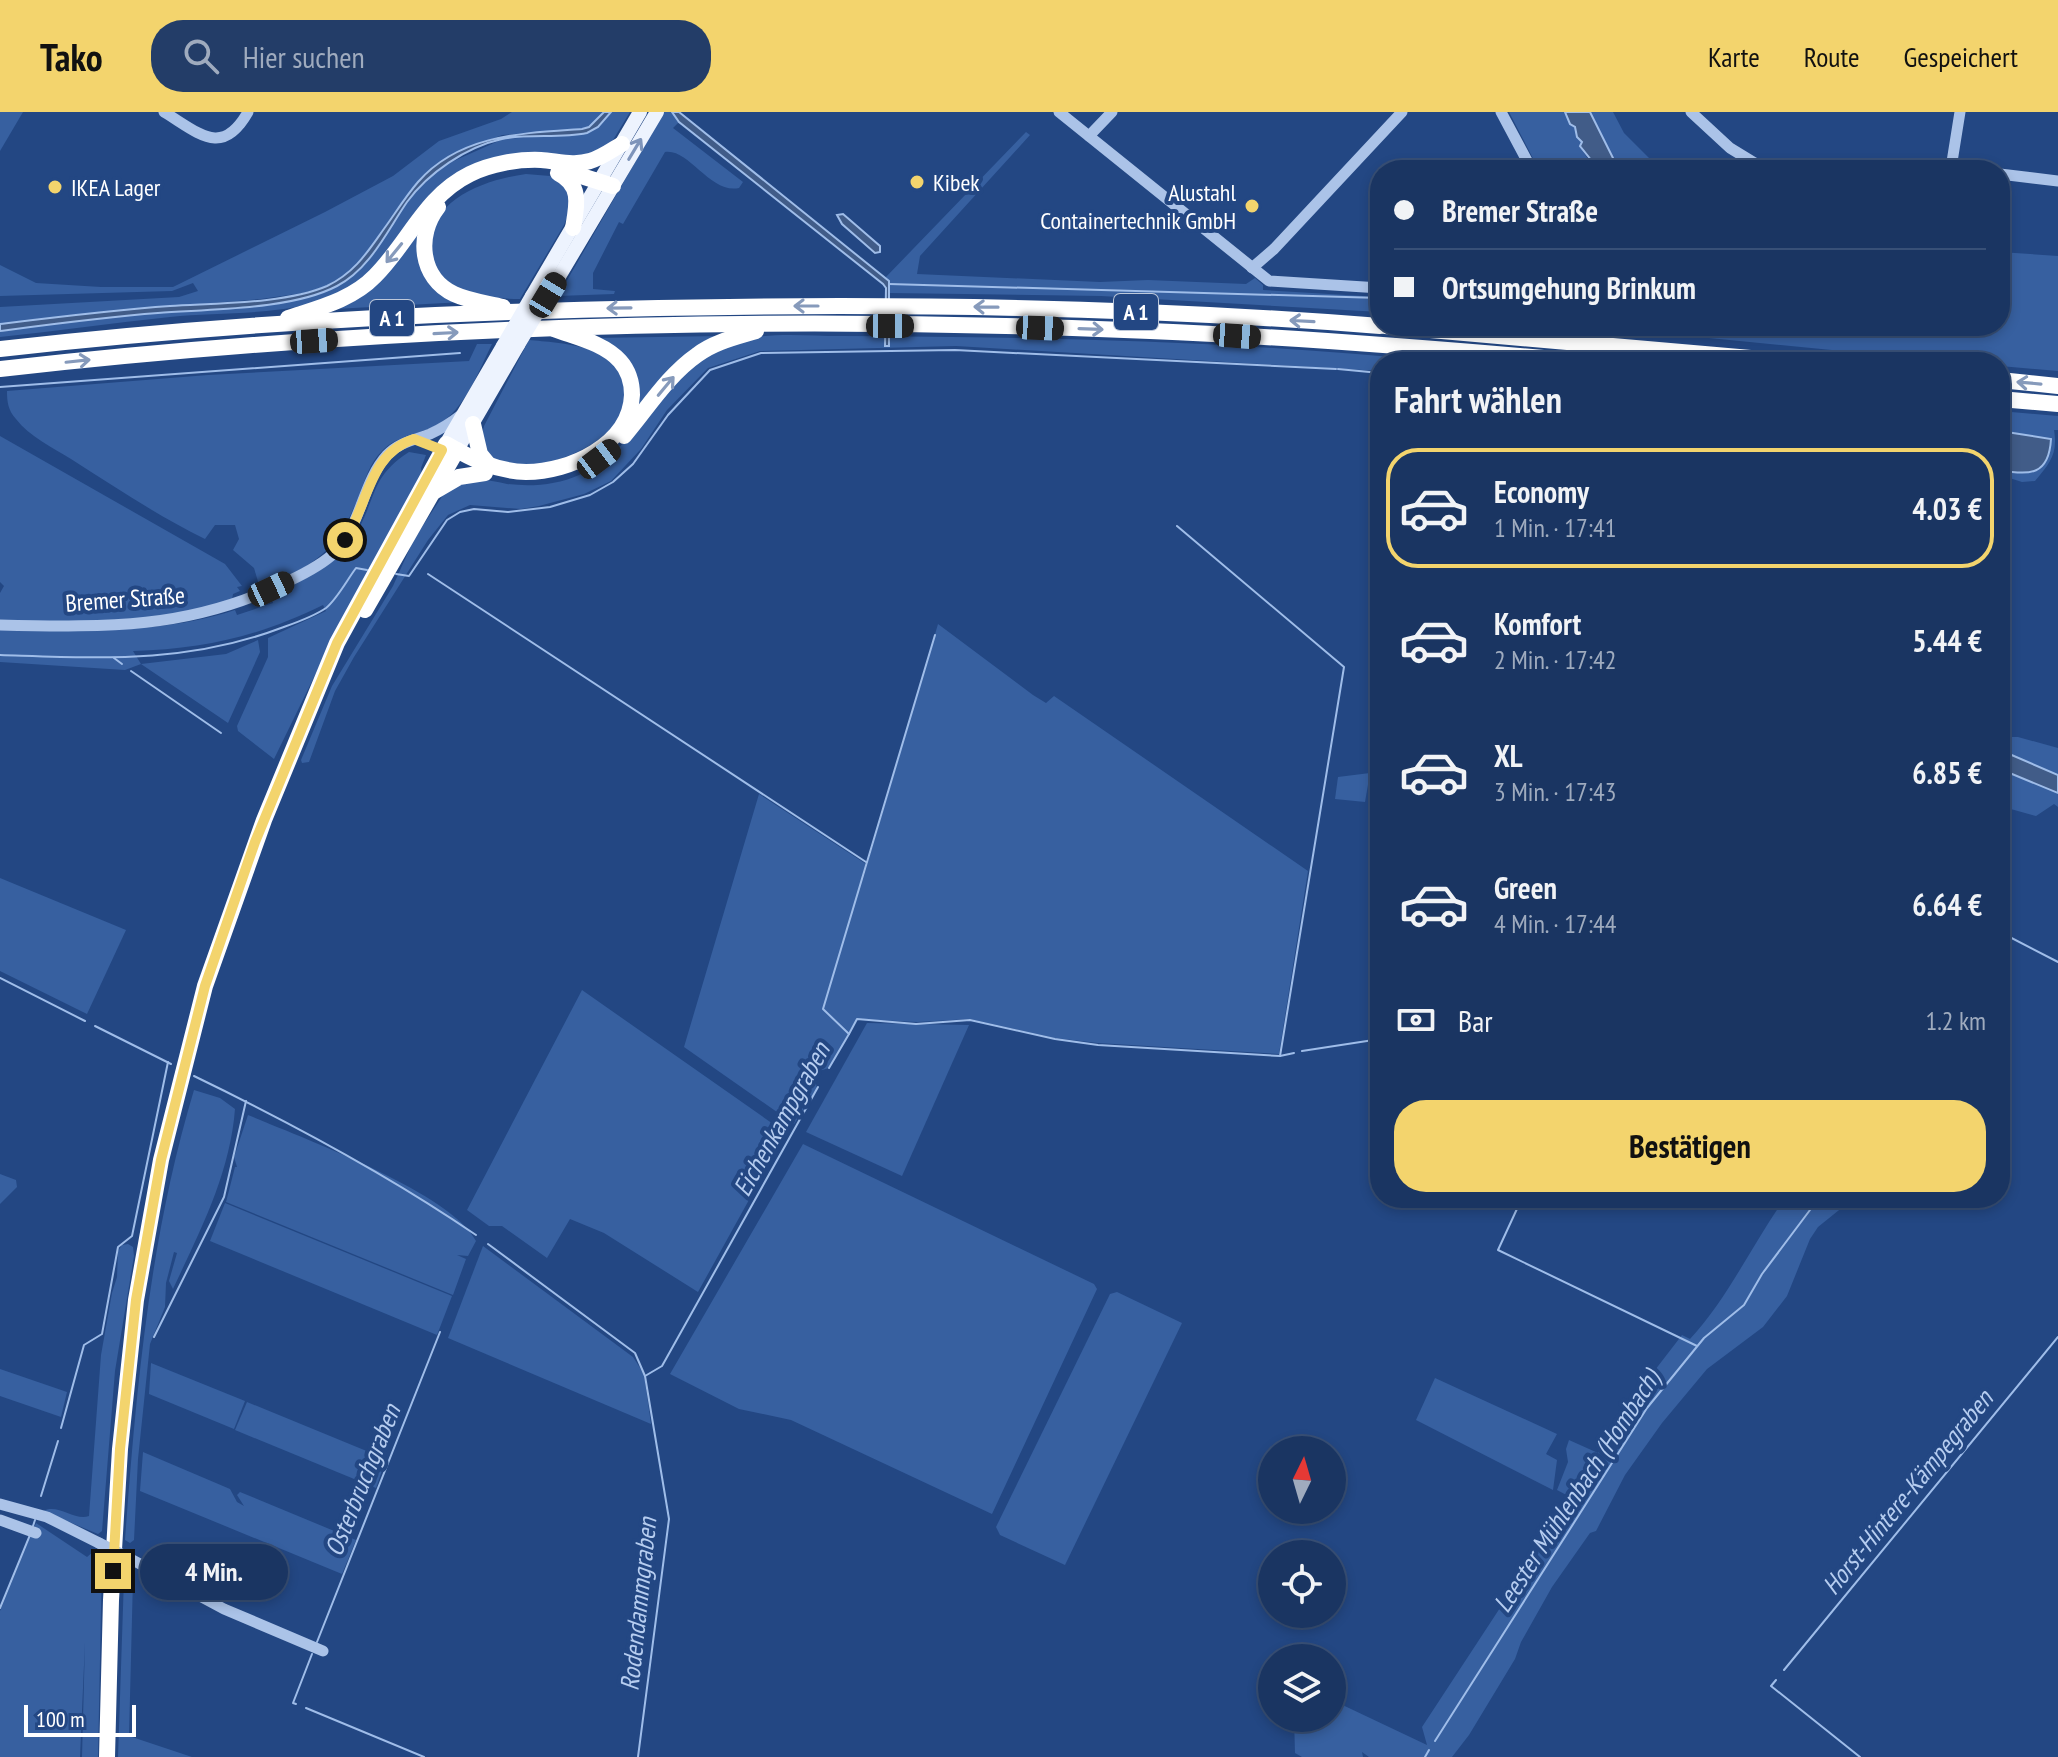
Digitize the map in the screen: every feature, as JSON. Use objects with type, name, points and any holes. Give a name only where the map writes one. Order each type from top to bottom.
[{"type":"highway","points":[[263,326],[357,291],[398,249],[429,203],[468,174],[511,162],[537,160],[574,164],[598,158],[622,144]]},
{"type":"highway","points":[[574,164],[604,182]]},
{"type":"highway","points":[[520,311],[463,297],[446,289],[428,268],[424,239],[435,211],[459,189],[501,172],[541,168],[566,170],[604,182]]},
{"type":"highway","points":[[541,168],[561,174],[573,184],[578,200],[573,228]]},
{"type":"highway","name":"A 1","points":[[0,349],[263,326],[520,311],[888,306],[1150,312],[1370,325]]},
{"type":"highway","points":[[450,450],[510,478],[561,475],[599,459],[615,447],[681,367],[698,354],[716,344],[776,325]]},
{"type":"highway","name":"A 1","points":[[0,369],[299,342],[554,329],[776,325],[1151,331],[1470,352]]},
{"type":"highway","points":[[431,494],[459,477],[488,470],[528,472],[572,462],[611,439],[628,413],[631,385],[627,371],[618,359],[599,346],[554,329]]},
{"type":"highway","name":"A 1","points":[[1502,336],[1688,352]]},
{"type":"highway","points":[[2010,381],[2058,386]]},
{"type":"highway","points":[[2010,400],[2058,404]]},
{"type":"highway","points":[[468,419],[488,470]]},
{"type":"highway","points":[[323,680],[431,494],[450,450]]},
{"type":"highway","points":[[107,1757],[119,1462],[136,1300],[161,1160],[205,986],[238,888],[337,643],[368,582],[450,450]]},
{"type":"main road","points":[[450,450],[511,346],[548,295],[640,112]]},
{"type":"main road","points":[[511,346],[532,296],[573,228],[657,112]]},
{"type":"street","points":[[164,112],[208,137],[226,138],[239,128],[248,112]]},
{"type":"street","points":[[1059,112],[1269,281],[1370,287]]},
{"type":"street","points":[[1089,136],[1112,112]]},
{"type":"street","points":[[1252,268],[1274,249],[1402,112]]},
{"type":"street","points":[[1501,112],[1527,160]]},
{"type":"street","points":[[1952,160],[1960,112]]},
{"type":"street","points":[[1690,113],[1730,148],[1750,160]]},
{"type":"street","points":[[2010,175],[2058,181]]},
{"type":"street","name":"Bremer Straße","points":[[0,625],[111,625],[172,620],[212,611],[271,589],[315,567],[341,545],[357,521],[380,463],[396,446],[468,419]]},
{"type":"street","points":[[419,438],[450,450]]},
{"type":"street","points":[[0,1504],[47,1517],[224,1609],[323,1651]]},
{"type":"street","points":[[0,1520],[36,1533]]},
{"type":"shaded area","points":[[0,112],[23,112],[0,151]]},
{"type":"shaded area","points":[[512,112],[604,112],[589,127],[582,129],[502,135],[469,148],[433,168],[353,270],[324,287],[261,299],[0,324],[0,307],[179,297],[198,291],[193,283],[172,291],[0,296],[0,265],[36,283],[173,287],[393,176],[439,141],[501,119]]},
{"type":"shaded area","points":[[604,112],[611,112],[598,127],[587,133],[502,139],[475,148],[449,163],[416,191],[359,270],[349,279],[318,294],[250,307],[158,313],[0,331],[0,324],[170,306],[250,302],[291,296],[327,286],[354,267],[418,182],[453,154],[494,139],[582,129],[589,127]]},
{"type":"shaded area","points":[[611,112],[630,112],[613,140],[595,155],[465,171],[379,265],[349,288],[329,298],[262,312],[170,317],[0,337],[0,331],[102,318],[261,304],[323,293],[355,274],[413,195],[447,164],[503,139],[587,133],[598,127]]},
{"type":"shaded area","points":[[664,112],[672,112],[679,122],[673,128],[743,182],[739,188],[728,188],[709,178],[683,157],[665,152],[623,224],[619,222],[593,273],[593,289],[615,291],[614,294],[558,296]]},
{"type":"shaded area","points":[[672,112],[679,112],[889,281],[889,346],[885,346],[886,288],[883,284],[679,122]]},
{"type":"shaded area","points":[[1509,112],[1565,112],[1589,160],[1534,160]]},
{"type":"shaded area","points":[[1565,112],[1590,112],[1614,160],[1591,160],[1580,146],[1582,142],[1577,137],[1575,127],[1570,124]]},
{"type":"shaded area","points":[[1590,112],[1613,112],[1624,133],[1649,158],[1614,160]]},
{"type":"shaded area","points":[[1026,132],[1030,135],[920,256],[917,274],[1100,282],[1148,280],[1246,284],[1255,278],[1263,285],[1263,290],[1370,296],[1370,311],[1101,296],[890,293],[885,278]]},
{"type":"shaded area","points":[[526,174],[550,176],[569,188],[573,202],[564,225],[520,299],[476,296],[453,288],[441,276],[432,257],[432,234],[438,219],[448,206],[476,188]]},
{"type":"shaded area","points":[[843,214],[880,246],[880,252],[875,253],[842,224],[837,215]]},
{"type":"shaded area","points":[[422,221],[418,257],[463,302],[335,309]]},
{"type":"shaded area","points":[[2010,253],[2058,256],[2058,371],[2010,367],[2010,352],[1852,352],[1689,336],[2010,336]]},
{"type":"shaded area","points":[[796,335],[1142,342],[1293,349],[1370,355],[1370,370],[956,346],[760,351],[708,368],[667,410],[641,449],[611,481],[584,494],[539,506],[521,509],[470,505],[448,515],[428,540],[354,657],[335,691],[309,762],[302,763],[332,686],[393,586],[414,539],[447,489],[473,480],[535,485],[579,475],[620,446],[684,374],[702,359],[737,341]]},
{"type":"shaded area","points":[[722,336],[631,422],[637,387],[593,338]]},
{"type":"shaded area","points":[[529,340],[575,346],[606,357],[617,366],[624,378],[625,394],[622,412],[610,430],[591,445],[566,457],[540,464],[515,465],[496,460],[484,447],[484,426]]},
{"type":"shaded area","points":[[477,344],[492,344],[456,410],[437,425],[394,442],[378,455],[343,529],[322,554],[295,572],[259,585],[254,568],[233,550],[239,539],[235,525],[215,525],[205,539],[170,521],[34,436],[13,416],[7,399],[7,391],[208,375],[469,361]]},
{"type":"shaded area","points":[[2010,412],[2058,416],[2058,430],[2054,430],[2054,452],[2035,481],[2022,482],[2010,478],[2010,472],[2029,472],[2042,466],[2051,439],[2010,433]]},
{"type":"shaded area","points":[[2010,433],[2051,439],[2042,466],[2020,473],[2010,472]]},
{"type":"shaded area","points":[[0,436],[225,564],[242,586],[237,587],[240,591],[233,594],[232,600],[147,618],[0,621],[0,593],[4,586],[0,582]]},
{"type":"shaded area","points":[[409,452],[426,455],[422,475],[335,634],[274,759],[238,731],[237,726],[268,657],[268,638],[326,611],[323,605],[277,625],[231,639],[133,651],[141,664],[125,670],[0,662],[0,630],[148,627],[177,624],[235,610],[237,615],[273,603],[271,594],[321,569],[343,551],[359,528],[388,469]]},
{"type":"shaded area","points":[[938,624],[1033,695],[1046,703],[1054,696],[1308,871],[1279,1054],[1098,1043],[1055,1038],[970,1019],[917,1022],[857,1019],[829,1068],[819,1071],[815,1078],[817,1089],[794,1124],[684,1047],[759,794],[866,864],[863,879]]},
{"type":"shaded area","points":[[258,640],[260,652],[228,723],[141,664],[226,654]]},
{"type":"shaded area","points":[[2010,737],[2058,748],[2058,775],[2010,754]]},
{"type":"shaded area","points":[[2010,754],[2058,775],[2058,793],[2010,773]]},
{"type":"shaded area","points":[[1370,773],[1365,802],[1335,799],[1338,777]]},
{"type":"shaded area","points":[[2010,773],[2058,793],[2058,807],[2054,804],[2036,816],[2010,809]]},
{"type":"shaded area","points":[[0,878],[126,930],[87,1014],[0,971]]},
{"type":"shaded area","points":[[582,990],[786,1133],[698,1292],[604,1233],[570,1219],[547,1258],[502,1226],[489,1226],[467,1210]]},
{"type":"shaded area","points":[[867,1023],[969,1025],[902,1176],[806,1132]]},
{"type":"shaded area","points":[[194,1090],[220,1098],[235,1109],[232,1133],[212,1202],[173,1289],[169,1281],[177,1253],[174,1252],[166,1283],[165,1307],[150,1344],[138,1459],[134,1540],[130,1543],[125,1540],[147,1313],[166,1201]]},
{"type":"shaded area","points":[[248,1115],[372,1168],[438,1204],[461,1223],[476,1241],[468,1256],[457,1255],[466,1259],[453,1295],[226,1202],[237,1167],[234,1157]]},
{"type":"shaded area","points":[[803,1144],[1094,1284],[1097,1289],[992,1514],[791,1420],[739,1409],[670,1374]]},
{"type":"shaded area","points":[[0,1174],[16,1180],[17,1187],[0,1204]]},
{"type":"shaded area","points":[[225,1203],[452,1296],[437,1335],[210,1241]]},
{"type":"shaded area","points":[[1778,1208],[1842,1208],[1818,1227],[1810,1239],[1787,1296],[1763,1327],[1707,1369],[1662,1423],[1625,1475],[1596,1531],[1590,1533],[1552,1587],[1521,1642],[1515,1659],[1469,1735],[1452,1757],[1369,1757],[1362,1752],[1363,1757],[1302,1757],[1295,1753],[1294,1732],[1346,1732],[1346,1707],[1427,1745],[1422,1727],[1572,1498],[1557,1490],[1568,1462],[1566,1449],[1569,1440],[1598,1453],[1682,1335],[1690,1339],[1728,1288]]},
{"type":"shaded area","points":[[122,1245],[133,1247],[134,1256],[115,1371],[102,1531],[98,1534],[43,1511],[54,1509],[89,1516],[101,1355],[117,1277],[118,1251]]},
{"type":"shaded area","points":[[483,1246],[633,1357],[644,1374],[651,1424],[448,1338]]},
{"type":"shaded area","points":[[1117,1292],[1182,1323],[1065,1565],[1000,1535],[996,1527],[1110,1294]]},
{"type":"shaded area","points":[[151,1363],[245,1401],[234,1429],[149,1394]]},
{"type":"shaded area","points":[[0,1369],[67,1392],[61,1417],[0,1396]]},
{"type":"shaded area","points":[[1435,1378],[1557,1434],[1546,1454],[1557,1460],[1553,1490],[1416,1420]]},
{"type":"shaded area","points":[[247,1402],[386,1459],[376,1488],[235,1430]]},
{"type":"shaded area","points":[[143,1452],[230,1489],[237,1502],[244,1506],[237,1495],[240,1492],[356,1540],[342,1574],[140,1491]]},
{"type":"shaded area","points":[[36,1523],[87,1557],[94,1551],[102,1560],[98,1757],[82,1757],[85,1642],[80,1757],[0,1757],[0,1611]]},
{"type":"shaded area","points":[[130,1574],[133,1578],[129,1736],[192,1757],[118,1757],[124,1578]]},
{"type":"pier","points":[[1627,336],[1652,337],[1653,352],[1629,352]]},
{"type":"waterway","points":[[889,284],[1370,298]]},
{"type":"waterway","points":[[396,574],[409,576],[447,520],[460,512],[474,509],[508,512],[550,507],[590,495],[613,482],[633,464],[668,415],[710,370],[761,353],[955,350],[1336,369]]},
{"type":"waterway","points":[[0,387],[460,353]]},
{"type":"waterway","points":[[1338,369],[1370,372]]},
{"type":"waterway","points":[[1177,526],[1344,667],[1280,1056]]},
{"type":"waterway","points":[[0,655],[142,656],[211,648],[246,640],[326,608],[356,568],[367,570]]},
{"type":"waterway","points":[[428,574],[866,862]]},
{"type":"waterway","name":"Eichenkampgraben","points":[[829,1068],[849,1034],[823,1009],[935,635]]},
{"type":"waterway","points":[[114,658],[122,664]]},
{"type":"waterway","points":[[131,671],[221,733]]},
{"type":"waterway","points":[[2010,937],[2058,962]]},
{"type":"waterway","name":"Rodendammgraben","points":[[0,978],[85,1021]]},
{"type":"waterway","points":[[849,1034],[857,1019],[916,1024],[970,1020],[1098,1045],[1280,1056],[1294,1053]]},
{"type":"waterway","name":"Rodendammgraben","points":[[95,1026],[171,1064]]},
{"type":"waterway","points":[[1302,1051],[1370,1041]]},
{"type":"waterway","points":[[61,1428],[84,1345],[102,1334],[118,1247],[132,1236],[168,1062]]},
{"type":"waterway","name":"Rodendammgraben","points":[[194,1076],[338,1150],[476,1235]]},
{"type":"waterway","name":"Eichenkampgraben","points":[[645,1376],[662,1366],[818,1087]]},
{"type":"waterway","points":[[154,1337],[224,1197],[246,1101]]},
{"type":"waterway","points":[[1517,1208],[1498,1250],[1697,1346]]},
{"type":"waterway","name":"Leester Mühlenbach (Hombach)","points":[[1435,1741],[1647,1408],[1704,1338],[1744,1305],[1762,1274],[1812,1208]]},
{"type":"waterway","name":"Rodendammgraben","points":[[488,1244],[635,1353],[645,1376],[669,1519],[638,1757]]},
{"type":"waterway","name":"Osterbruchgraben","points":[[317,1642],[440,1332]]},
{"type":"waterway","name":"Horst-Hintere-Kämpegraben","points":[[1784,1670],[2058,1337]]},
{"type":"waterway","points":[[41,1496],[58,1441]]},
{"type":"waterway","points":[[33,1526],[35,1520]]},
{"type":"waterway","points":[[0,1608],[30,1535]]},
{"type":"waterway","name":"Osterbruchgraben","points":[[296,1704],[293,1703],[312,1654]]},
{"type":"waterway","name":"Horst-Hintere-Kämpegraben","points":[[1776,1680],[1771,1686],[1860,1757]]},
{"type":"waterway","name":"Osterbruchgraben","points":[[306,1708],[424,1757]]},
{"type":"waterway","name":"Leester Mühlenbach (Hombach)","points":[[1425,1757],[1429,1750]]},
{"type":"place","name":"Kibek","points":[[917,182]]},
{"type":"place","name":"IKEA Lager","points":[[55,187]]},
{"type":"place","name":"Alustahl Containertechnik GmbH","points":[[1252,206]]},
{"type":"route","points":[[113,1571],[120,1449],[136,1300],[161,1160],[205,986],[255,842],[337,643],[442,450],[414,439],[389,452],[375,473],[357,521],[345,540]]}]
